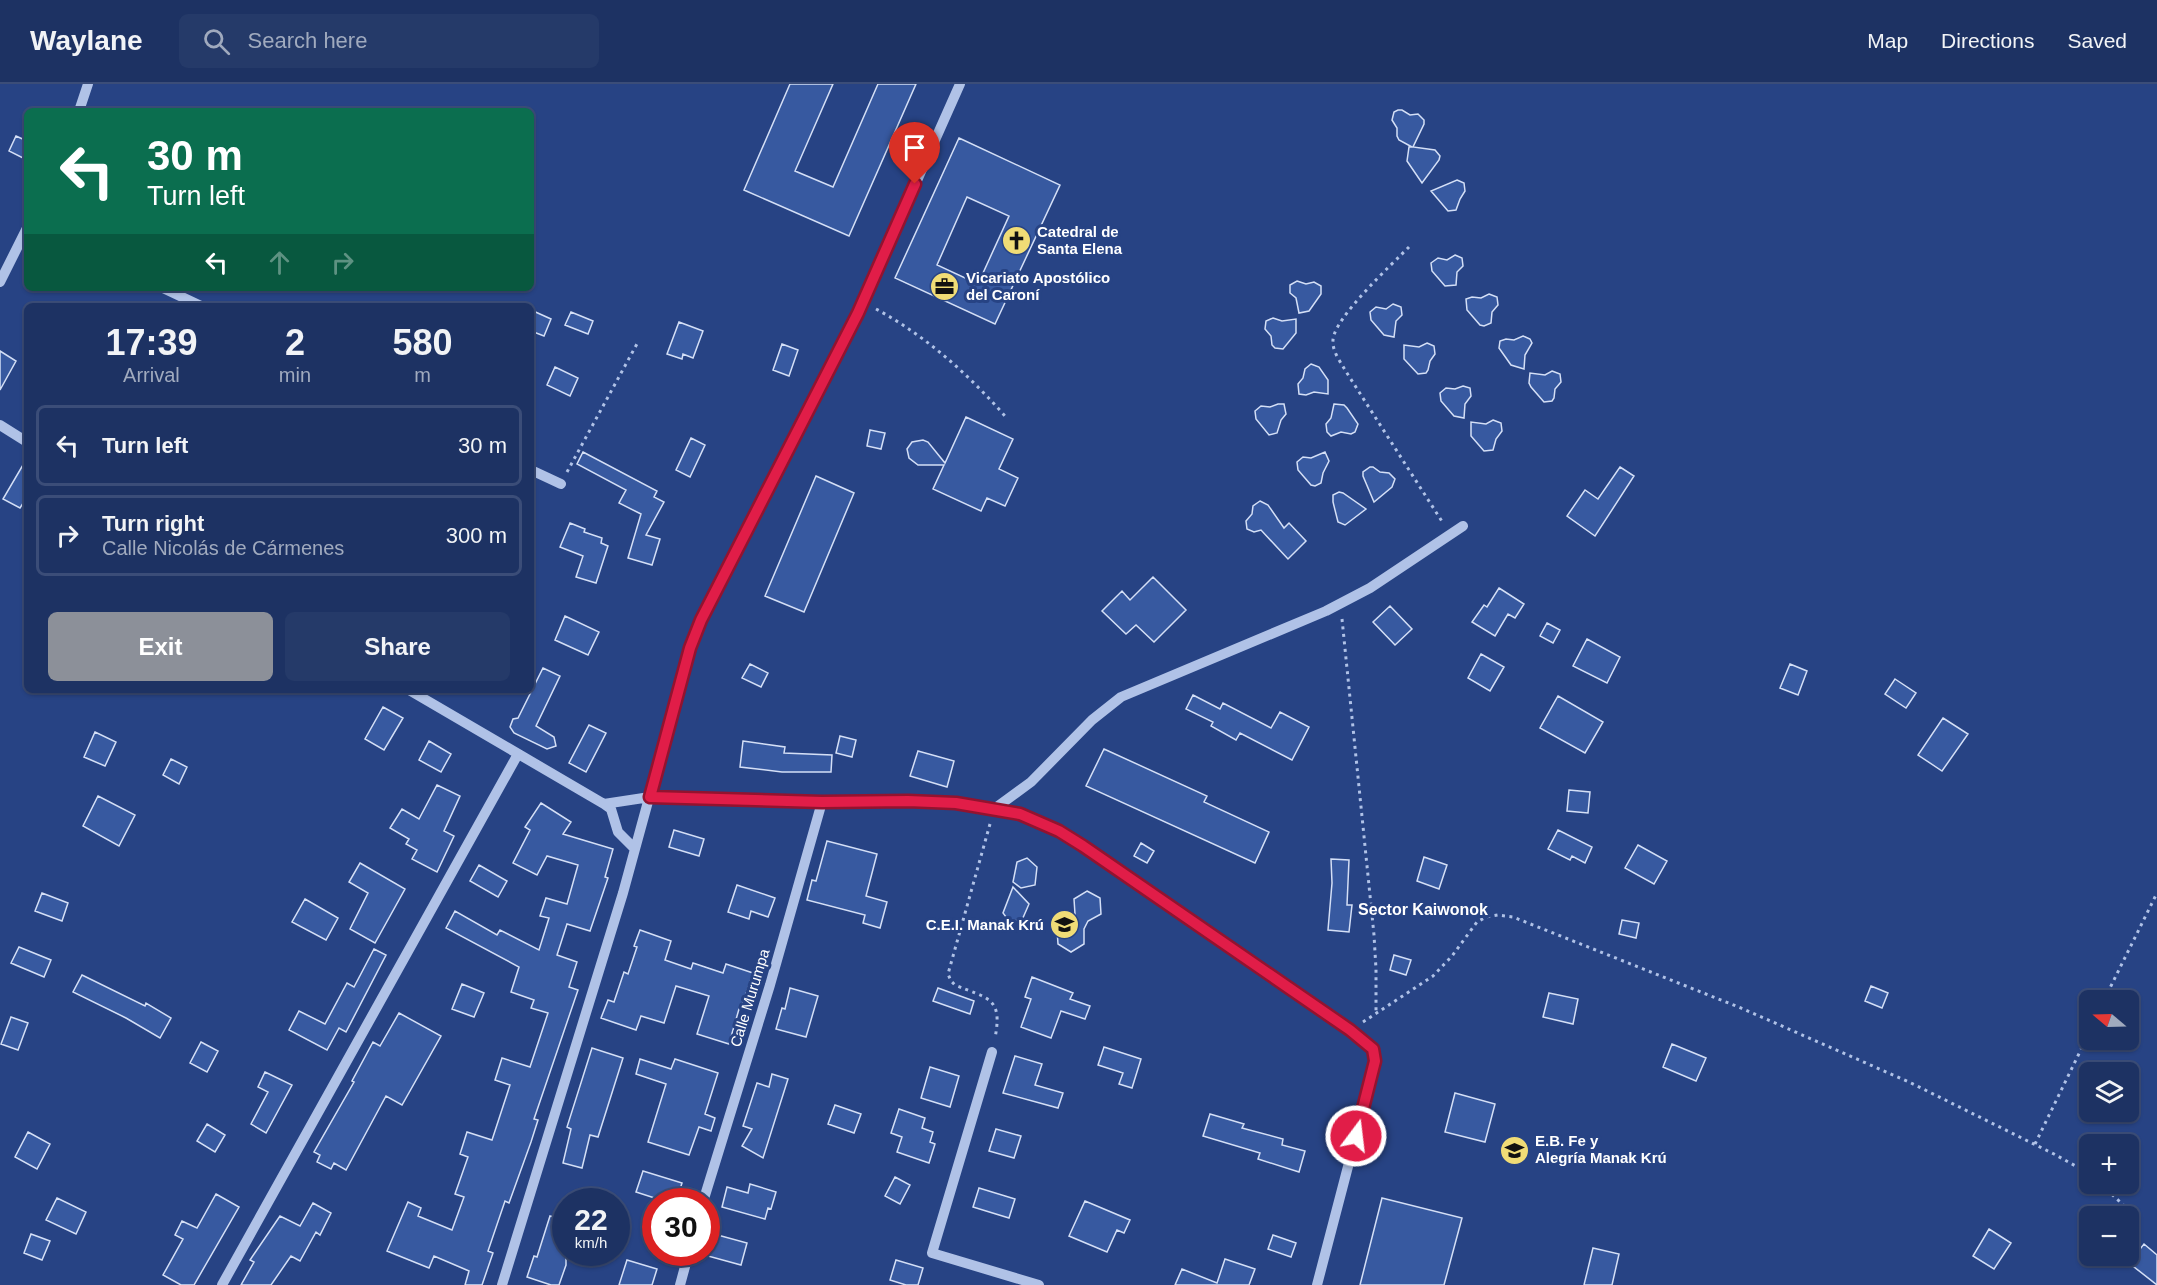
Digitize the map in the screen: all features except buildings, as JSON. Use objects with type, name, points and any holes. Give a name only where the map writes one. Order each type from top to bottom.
[{"type":"street","points":[[80,108],[88,84]]},
{"type":"street","points":[[502,1285],[635,849],[690,648],[701,620],[863,302],[960,84]]},
{"type":"street","points":[[0,282],[24,235]]},
{"type":"street","points":[[169,291],[195,303]]},
{"type":"street","points":[[0,425],[24,440]]},
{"type":"street","points":[[534,471],[561,484]]},
{"type":"street","points":[[994,809],[1031,782],[1092,720],[1120,697],[1341,604],[1370,588],[1463,526]]},
{"type":"street","points":[[414,693],[604,804],[611,809],[618,832],[635,849]]},
{"type":"street","points":[[222,1285],[518,754]]},
{"type":"street","points":[[604,804],[650,797],[956,803],[1020,814],[1040,822],[1083,846],[1350,1030],[1373,1049],[1375,1061],[1317,1285]]},
{"type":"street","name":"Calle Murumpa","points":[[707,1188],[770,985],[822,802]]},
{"type":"street","points":[[992,1052],[932,1252],[1039,1285]]},
{"type":"street","points":[[680,1285],[685,1266]]},
{"type":"path","points":[[1409,247],[1342,318],[1332,342],[1334,351],[1351,379],[1451,534]]},
{"type":"path","points":[[863,302],[891,317],[935,348],[978,386],[1005,416]]},
{"type":"path","points":[[561,484],[638,342]]},
{"type":"path","points":[[1341,604],[1377,969],[1376,1014]]},
{"type":"path","points":[[992,1052],[998,1016],[995,1005],[991,1000],[956,985],[948,974],[959,942],[994,809]]},
{"type":"path","points":[[2109,990],[2157,893]]},
{"type":"path","points":[[1350,1030],[1433,976],[1452,956],[1477,922],[1486,916],[1513,917],[1741,1008],[1909,1082],[2079,1167]]},
{"type":"path","points":[[2035,1144],[2081,1050]]},
{"type":"path","points":[[2112,1194],[2124,1206]]},
{"type":"place","name":"Catedral de Santa Elena","points":[[1016,241]]},
{"type":"place","name":"Vicariato Apostólico del Caroní","points":[[945,287]]},
{"type":"place","name":"C.E.I. Manak Krú","points":[[1065,925]]},
{"type":"place","name":"E.B. Fe y Alegría Manak Krú","points":[[1514,1150]]},
{"type":"district","name":"Sector Kaiwonok","points":[[1423,909]]},
{"type":"route","points":[[915,184],[858,313],[701,620],[690,648],[650,797],[956,803],[1020,814],[1059,831],[1350,1030],[1373,1049],[1375,1061],[1356,1136]]}]
